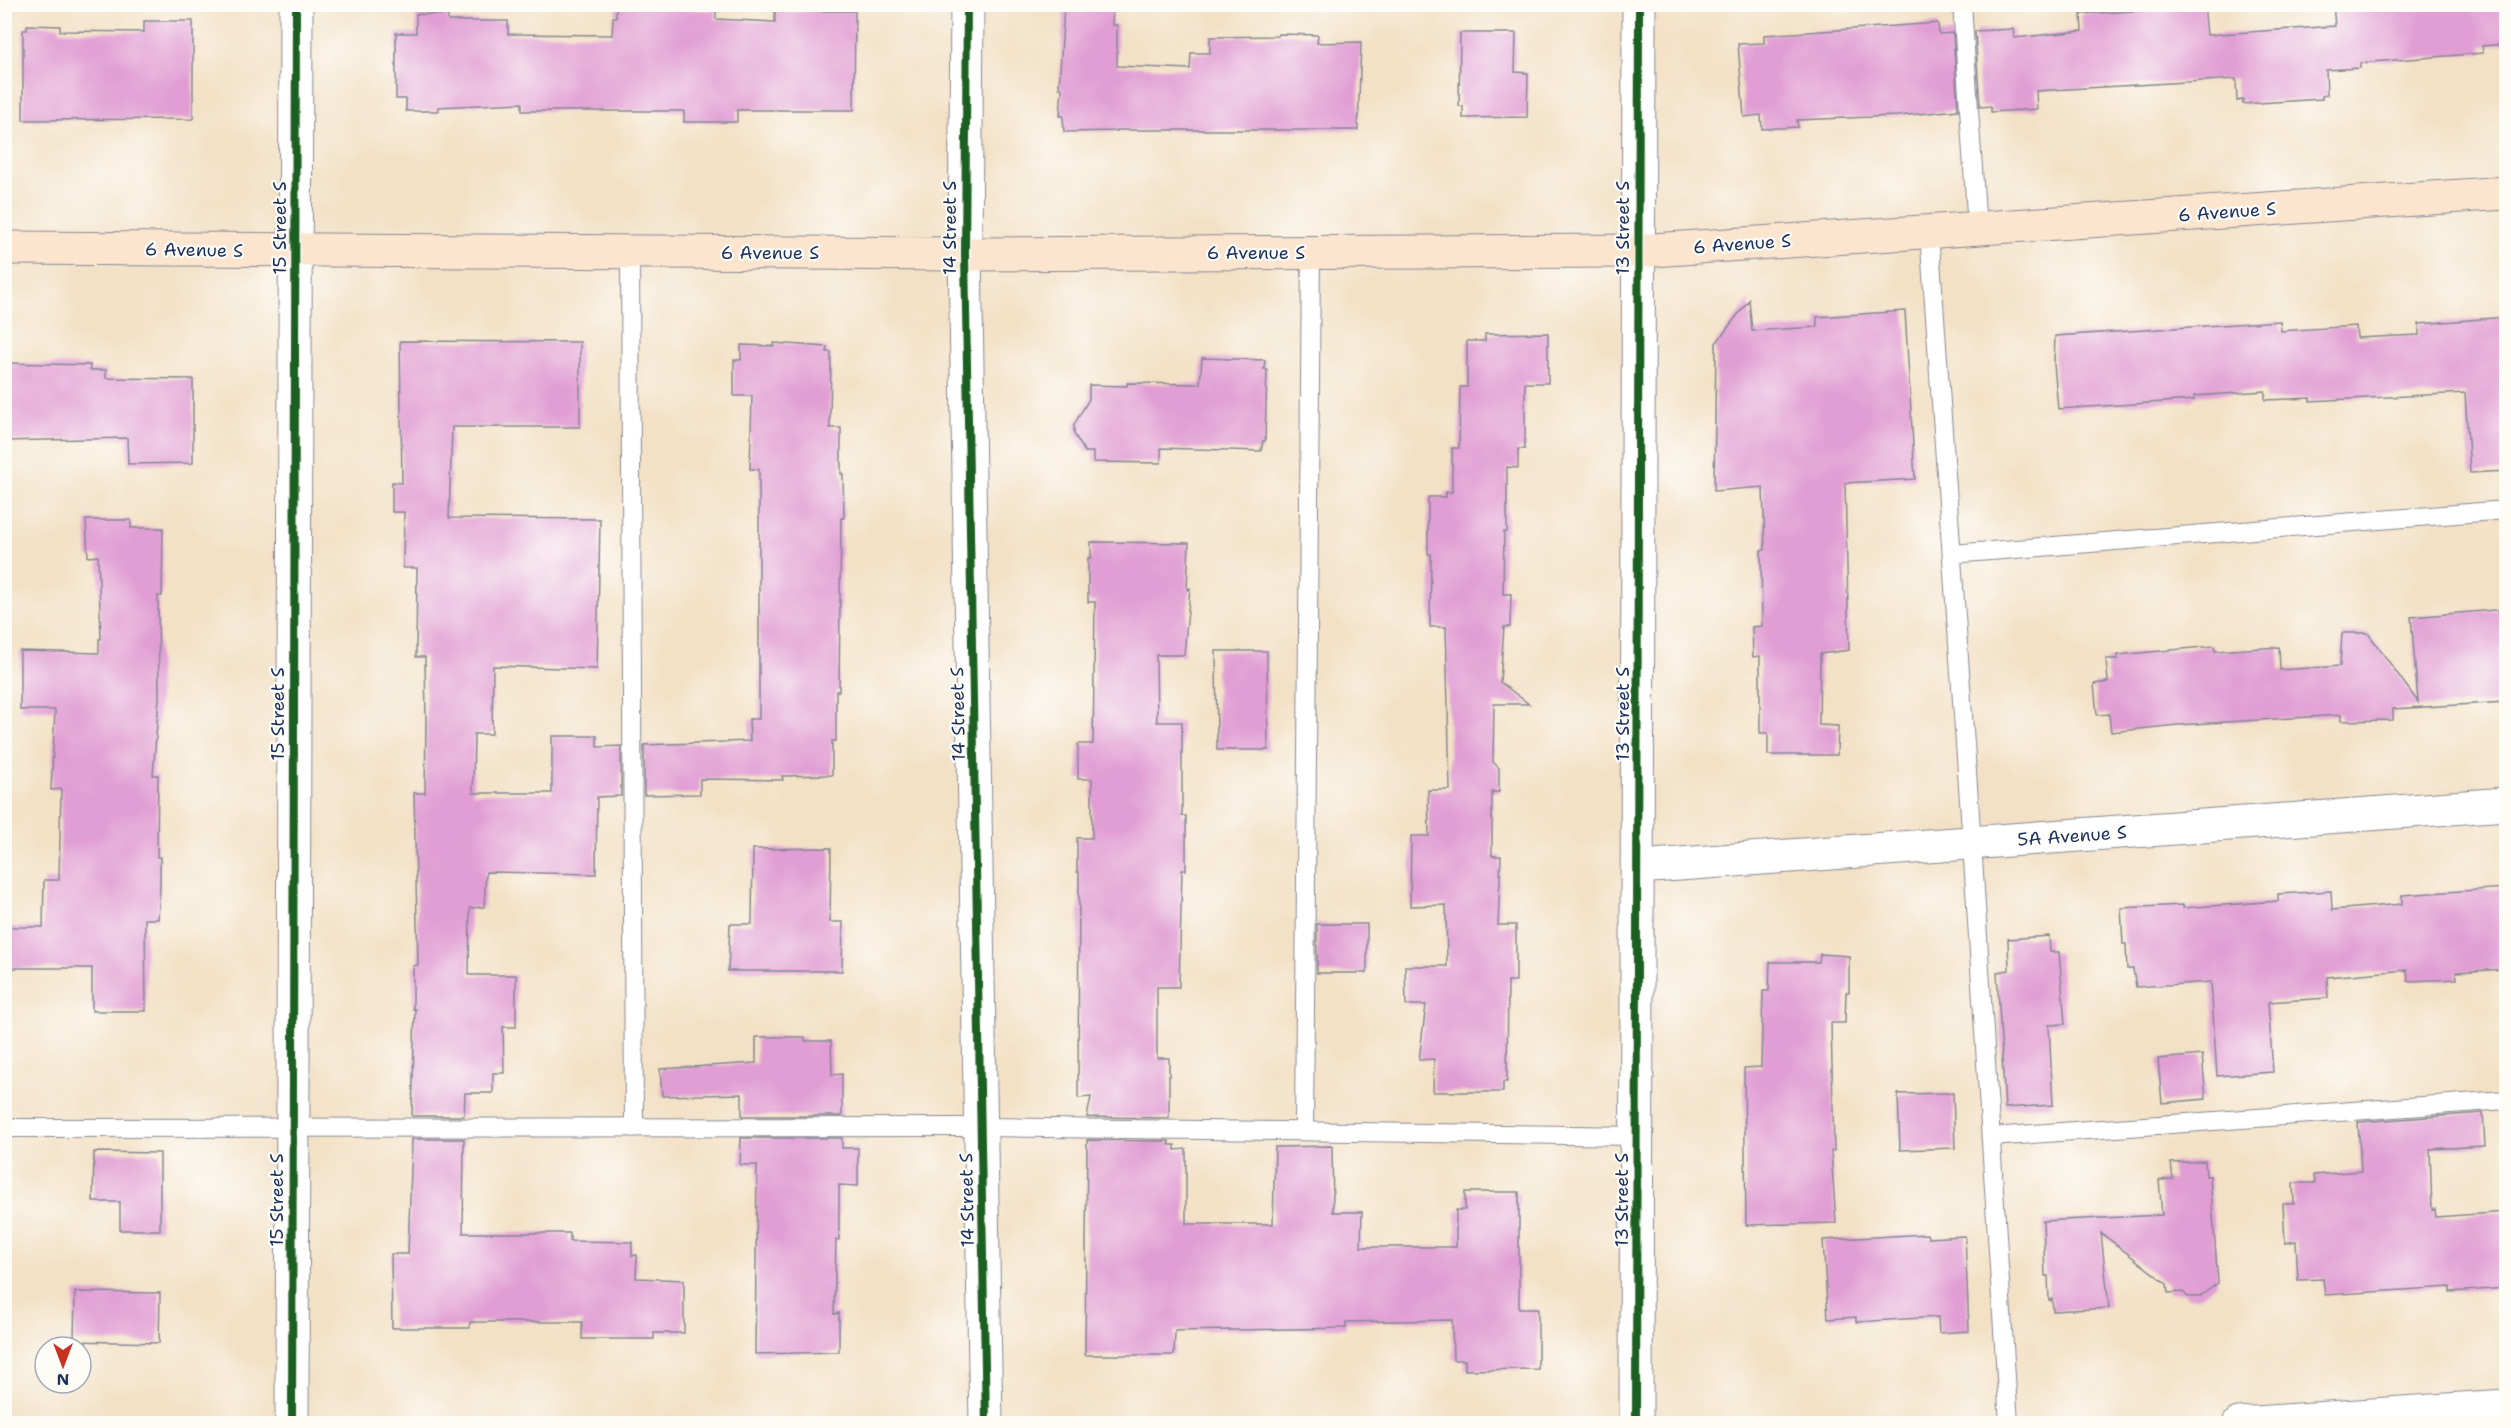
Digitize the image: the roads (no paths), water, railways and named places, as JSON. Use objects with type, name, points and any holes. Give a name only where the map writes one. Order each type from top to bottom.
[{"type":"main road","name":"6 Avenue S","points":[[4,248],[965,254],[1638,251],[2506,193]]},
{"type":"street","name":"15 Street S","points":[[291,1424],[296,4]]},
{"type":"street","name":"14 Street S","points":[[967,4],[965,254],[986,1424]]},
{"type":"street","name":"13 Street S","points":[[1636,1424],[1639,4]]},
{"type":"street","name":"5A Avenue S","points":[[1638,867],[2506,804]]},
{"type":"street","points":[[2239,1424],[2506,1406]]},
{"type":"lane","points":[[1962,4],[1977,228]]},
{"type":"lane","points":[[1929,232],[1972,843],[2009,1424]]},
{"type":"lane","points":[[630,253],[634,1128]]},
{"type":"lane","points":[[1304,1131],[1311,253]]},
{"type":"lane","points":[[1952,554],[2506,510]]},
{"type":"lane","points":[[1991,1137],[2506,1100]]},
{"type":"lane","points":[[4,1128],[981,1127],[1637,1136]]}]
